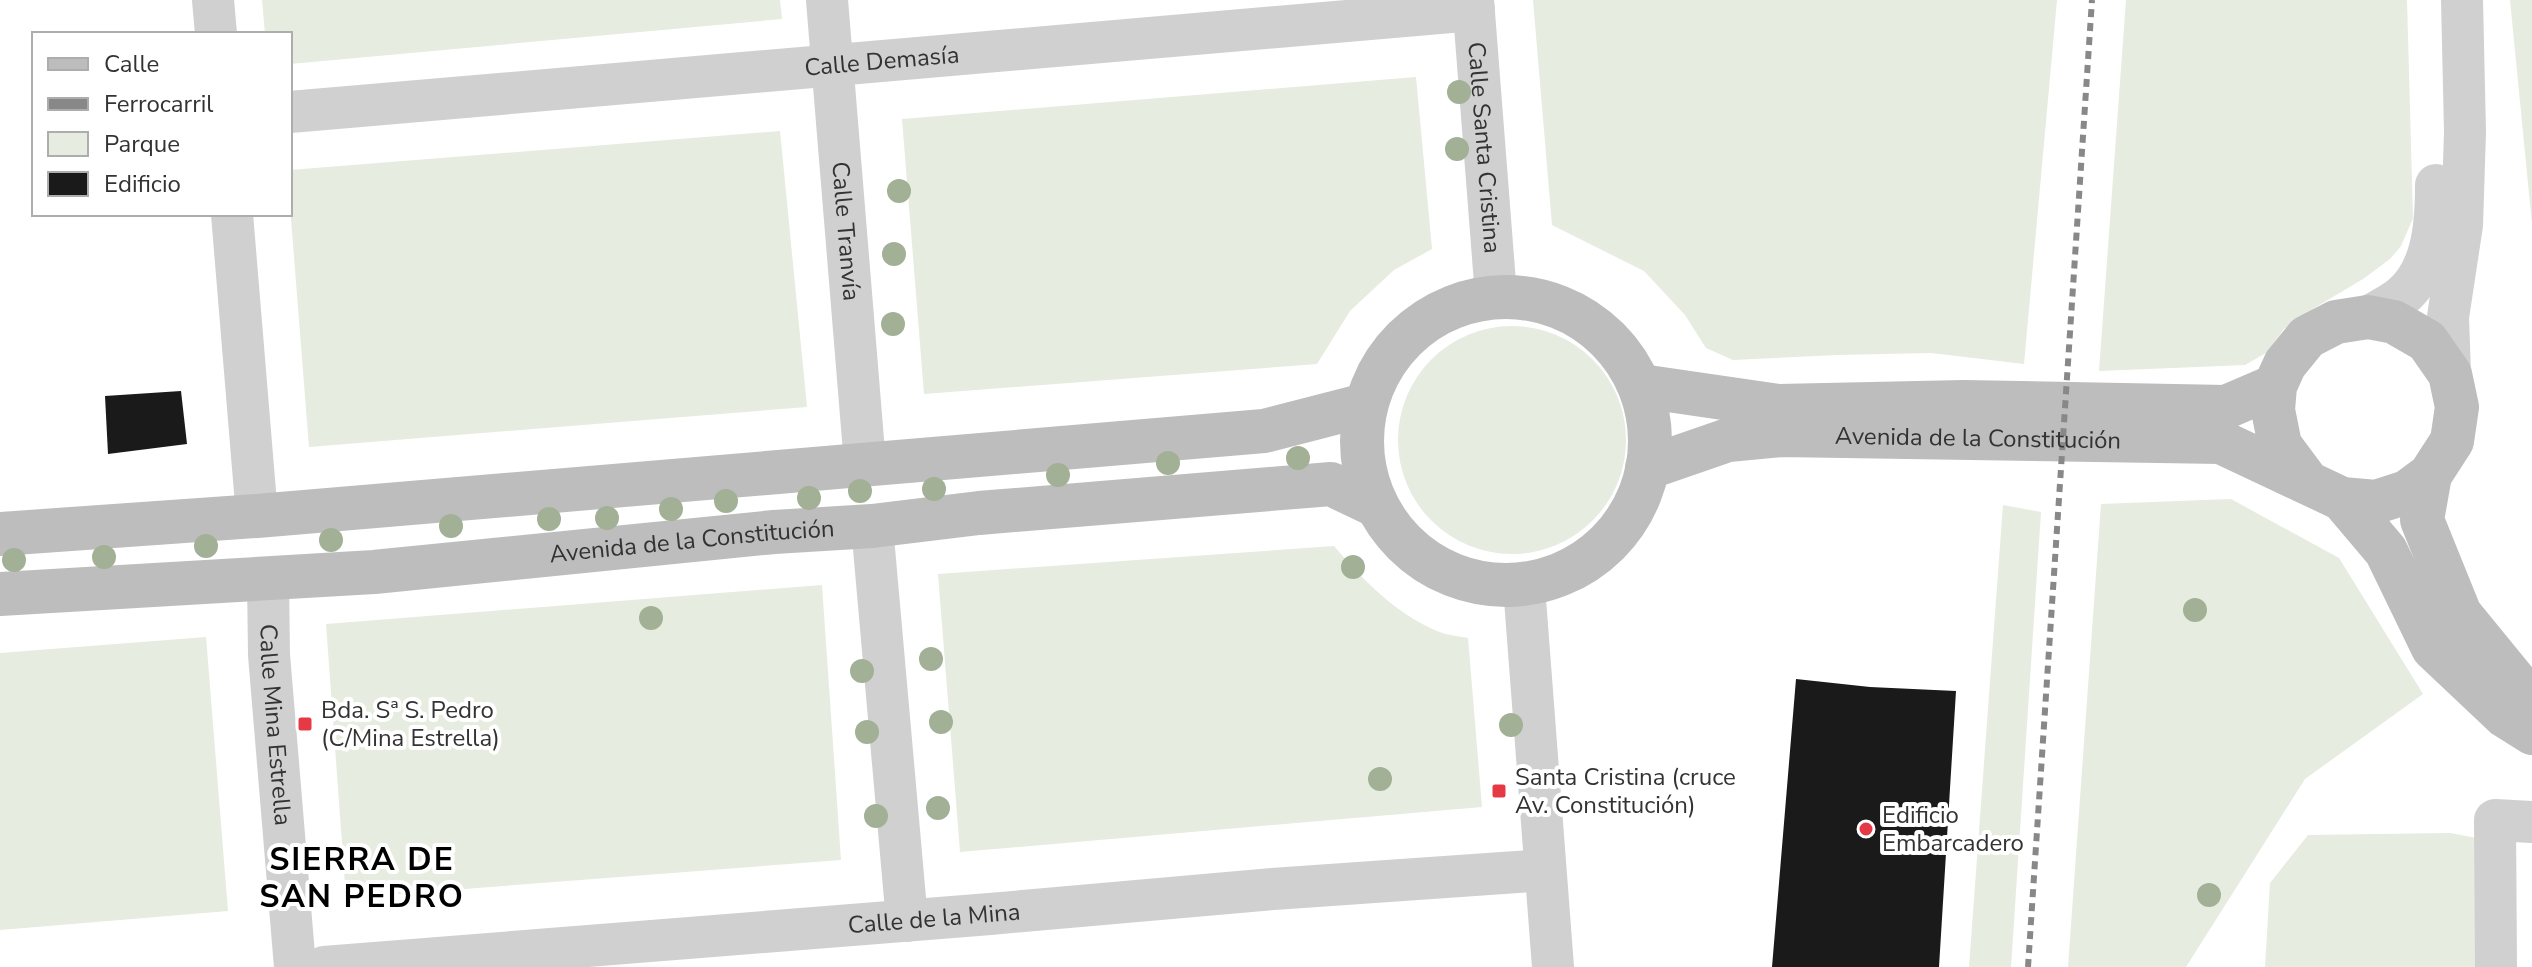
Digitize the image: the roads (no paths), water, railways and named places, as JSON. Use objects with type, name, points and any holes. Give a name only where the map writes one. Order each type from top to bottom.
[{"type":"main road","points":[[1510,296],[1552,303],[1603,333],[1641,386],[1652,431],[1644,490],[1610,545],[1574,571],[1524,586],[1470,583],[1413,553],[1377,506],[1360,443],[1365,405],[1379,369],[1416,327],[1462,302],[1510,296]]},
{"type":"main road","points":[[2368,317],[2394,322],[2427,341],[2450,374],[2457,407],[2452,441],[2430,475],[2407,492],[2376,502],[2324,490],[2280,445],[2273,410],[2275,386],[2285,364],[2307,337],[2336,322],[2368,317]]},
{"type":"main road","name":"Avenida de la Constitución","points":[[1641,386],[1778,406],[1964,402],[2226,407],[2275,386]]},
{"type":"main road","points":[[0,534],[257,516],[1264,431],[1365,405]]},
{"type":"main road","name":"Avenida de la Constitución","points":[[1647,468],[1728,440],[1781,435],[2221,442],[2324,490],[2386,551],[2433,648],[2505,716],[2532,733]]},
{"type":"main road","points":[[2430,475],[2422,520],[2460,614],[2523,691],[2532,696]]},
{"type":"main road","name":"Avenida de la Constitución","points":[[0,594],[374,572],[774,532],[872,526],[979,513],[1331,484],[1377,506]]},
{"type":"street","points":[[213,0],[216,32]]},
{"type":"street","name":"Calle Tranvía","points":[[827,0],[865,464]]},
{"type":"street","points":[[2368,317],[2401,297],[2424,270],[2436,213],[2434,0]]},
{"type":"street","points":[[2450,374],[2448,317],[2462,225],[2465,132],[2462,0]]},
{"type":"street","name":"Calle Demasía","points":[[292,112],[1474,5]]},
{"type":"street","name":"Calle Santa Cristina","points":[[1474,5],[1496,296]]},
{"type":"street","points":[[232,216],[257,516]]},
{"type":"street","points":[[872,526],[907,921]]},
{"type":"street","name":"Calle Mina Estrella","points":[[268,579],[269,655],[295,967]]},
{"type":"street","points":[[1524,586],[1553,967]]},
{"type":"street","points":[[2496,967],[2513,821]]},
{"type":"street","name":"Calle de la Mina","points":[[324,967],[1273,889],[1545,870]]},
{"type":"railway","points":[[2028,967],[2092,0]]},
{"type":"place","name":"Bda. Sª S. Pedro (C/Mina Estrella)","points":[[305,724]]},
{"type":"place","name":"Santa Cristina (cruce Av. Constitución)","points":[[1499,791]]},
{"type":"place","name":"Edificio Embarcadero","points":[[1866,829]]},
{"type":"district","name":"SIERRA DE SAN PEDRO","points":[[362,878]]}]
